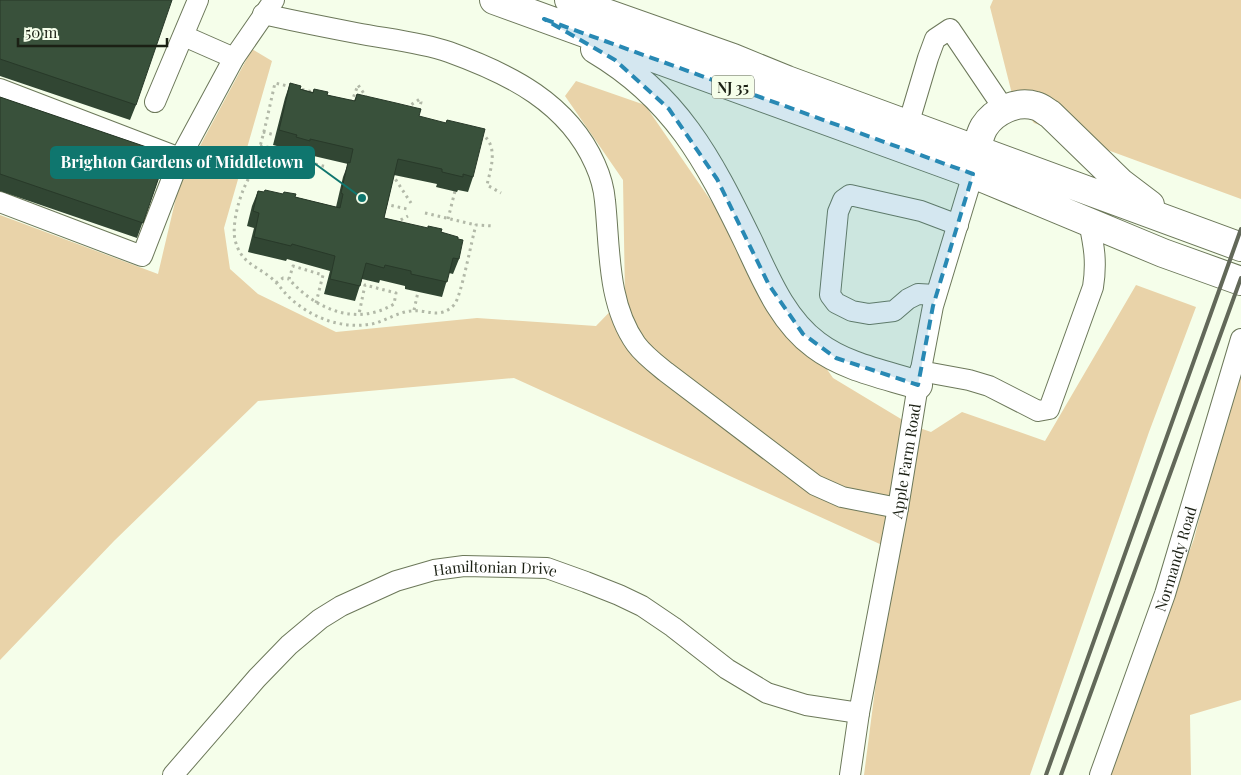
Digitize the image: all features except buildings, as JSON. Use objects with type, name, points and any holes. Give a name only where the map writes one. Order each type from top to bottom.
[{"type":"highway","name":"NJ 35","points":[[494,0],[544,19],[974,162],[1185,227],[1241,247]]},
{"type":"highway","name":"NJ 35","points":[[569,0],[588,5],[733,58],[908,125],[1089,222],[1163,253],[1241,281]]},
{"type":"highway","points":[[544,19],[614,60],[647,86],[669,109],[688,133],[718,179],[769,285],[786,314],[803,334],[814,344],[836,358],[861,368],[919,378]]},
{"type":"highway","points":[[974,162],[983,128],[993,116],[1006,108],[1022,105],[1037,106],[1050,114],[1121,183],[1144,202],[1185,227]]},
{"type":"street","points":[[155,102],[198,0]]},
{"type":"street","points":[[0,202],[142,256],[180,158],[234,58],[267,5],[448,52],[485,66],[520,84],[546,101],[572,124],[588,148],[598,172],[605,198],[612,278],[624,322],[636,344],[650,359],[815,485],[842,497],[898,508]]},
{"type":"street","points":[[908,125],[935,39],[950,29],[998,100],[1006,108]]},
{"type":"street","points":[[184,36],[234,58]]},
{"type":"street","points":[[0,89],[180,158]]},
{"type":"street","name":"Apple Farm Road","points":[[850,775],[859,713],[898,508],[919,378],[936,295],[958,225],[974,162]]},
{"type":"street","points":[[936,295],[918,294],[894,310],[868,314],[852,311],[836,303],[830,295],[838,212],[843,200],[850,195],[922,211],[958,225]]},
{"type":"street","points":[[919,378],[969,380],[989,386],[1038,411],[1049,409],[1093,287],[1095,251],[1089,222]]},
{"type":"street","name":"Normandy Road","points":[[1100,775],[1165,594],[1241,339]]},
{"type":"street","name":"Hamiltonian Drive","points":[[173,775],[257,678],[289,645],[320,619],[349,602],[396,581],[434,570],[464,566],[547,568],[586,582],[642,606],[673,627],[727,669],[767,693],[806,705],[859,713]]},
{"type":"path","points":[[320,94],[275,83],[256,162],[242,195],[234,228],[235,240],[243,256],[262,273],[270,277],[291,299],[307,312],[335,324],[370,324],[414,310],[434,314],[440,313],[453,306],[457,300],[476,225]]},
{"type":"path","points":[[344,99],[352,101],[358,85],[370,101]]},
{"type":"path","points":[[310,97],[311,92]]},
{"type":"path","points":[[401,110],[420,100],[418,116]]},
{"type":"path","points":[[475,130],[484,135],[490,142],[493,151],[487,185],[500,193]]},
{"type":"path","points":[[263,132],[275,135]]},
{"type":"path","points":[[260,146],[272,148],[300,160],[327,167]]},
{"type":"path","points":[[392,174],[411,203]]},
{"type":"path","points":[[448,219],[455,191]]},
{"type":"path","points":[[385,204],[407,209]]},
{"type":"path","points":[[425,213],[476,225],[494,226]]},
{"type":"path","points":[[393,224],[408,216]]},
{"type":"path","points":[[289,278],[293,266],[323,274],[316,303]]},
{"type":"path","points":[[276,283],[283,278],[289,278],[306,296],[316,303],[335,311],[359,314],[387,308],[394,304],[396,293],[365,285],[359,314]]},
{"type":"path","points":[[414,310],[418,292]]},
{"type":"path","points":[[356,297],[362,299]]},
{"type":"highlighted area","points":[[544,19],[973,174],[933,306],[918,385],[836,358],[803,334],[769,285],[717,179],[669,109],[615,60]]},
{"type":"shaded area","points":[[993,0],[1241,0],[1241,199],[1034,123],[1012,94],[990,7]]},
{"type":"shaded area","points":[[252,49],[272,61],[224,228],[230,269],[258,294],[336,332],[477,318],[596,326],[625,296],[623,180],[565,96],[576,81],[645,105],[833,378],[911,425],[931,432],[962,412],[1045,441],[1136,285],[1196,307],[1149,432],[1030,775],[864,775],[893,550],[514,378],[258,401],[114,541],[0,660],[0,215],[158,274],[179,185]]},
{"type":"shaded area","points":[[1241,370],[1241,700],[1190,715],[1191,775],[1108,775],[1132,704],[1194,539],[1227,410]]},
{"type":"railway","points":[[1046,775],[1241,229]]},
{"type":"railway","points":[[1061,775],[1241,278]]},
{"type":"place","name":"Brighton Gardens of Middletown","points":[[362,198]]}]
